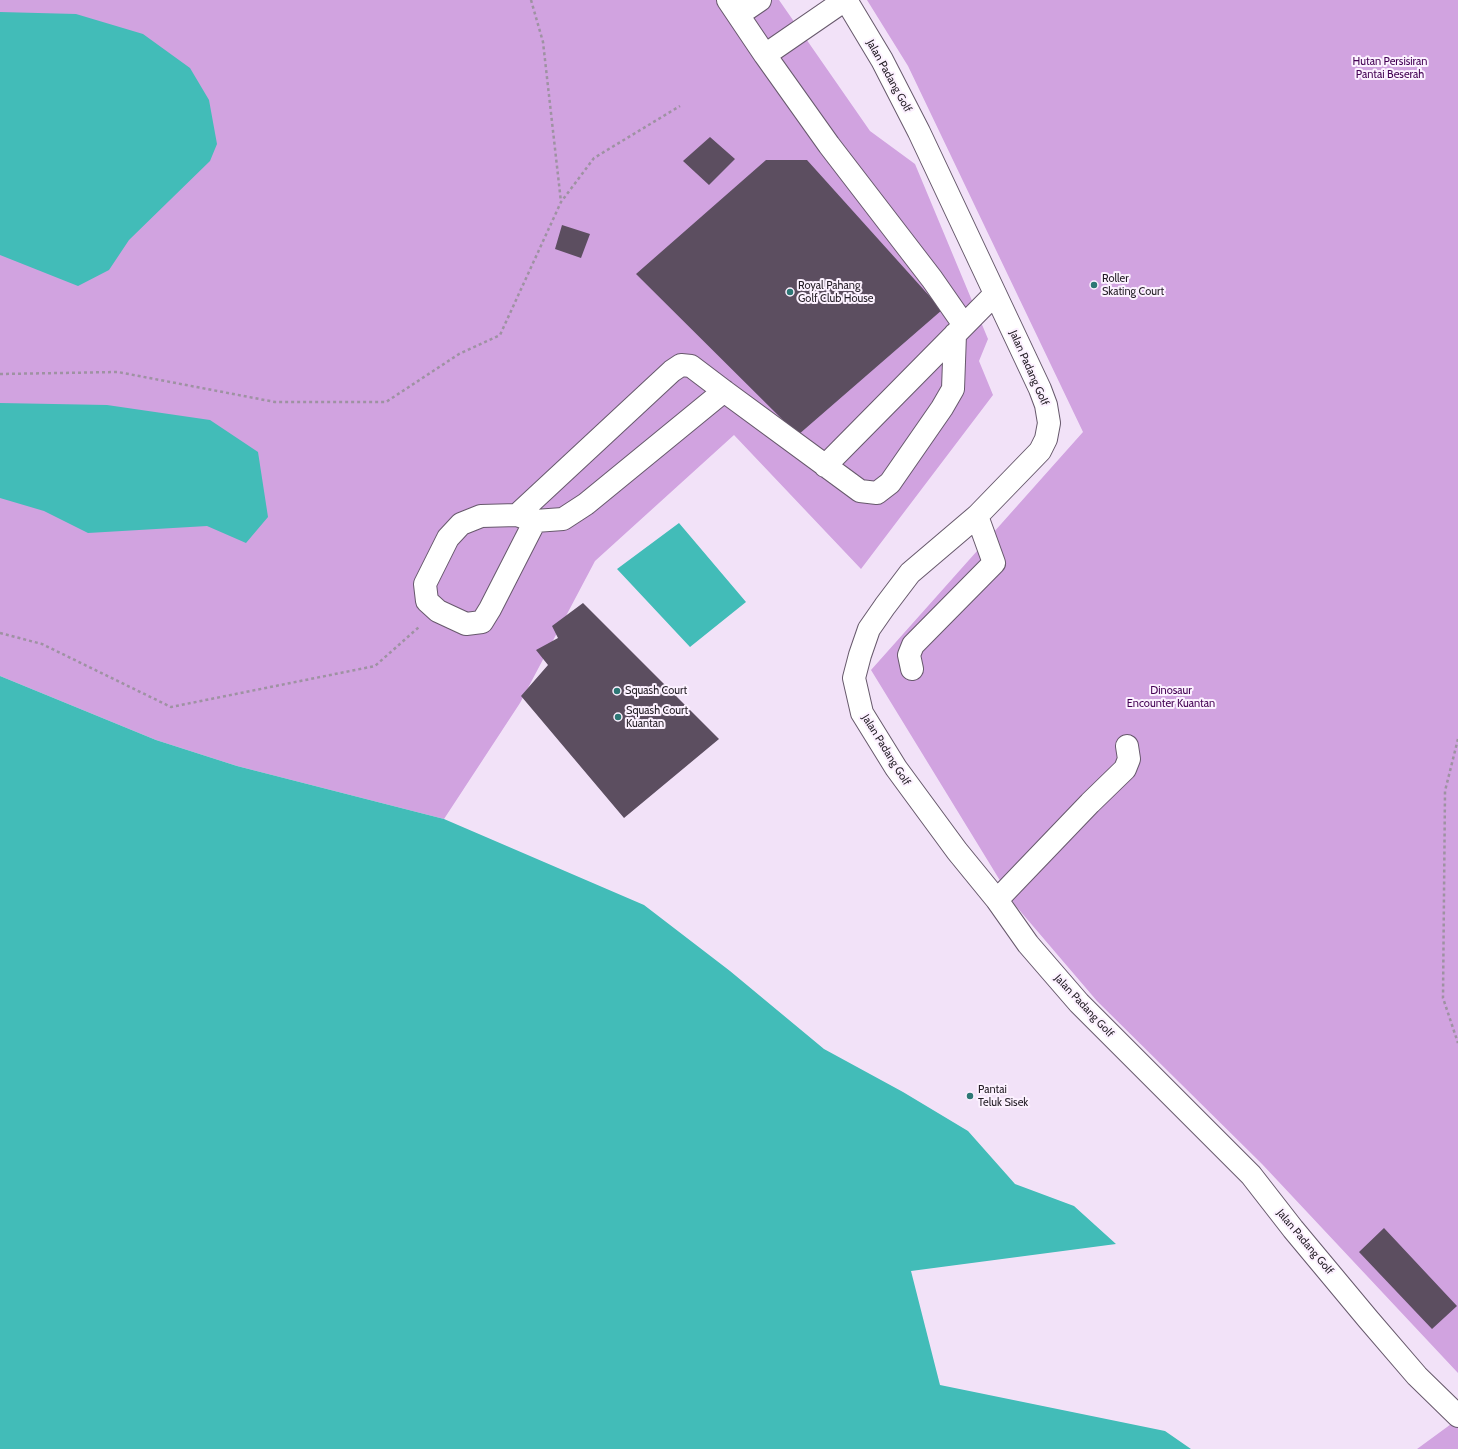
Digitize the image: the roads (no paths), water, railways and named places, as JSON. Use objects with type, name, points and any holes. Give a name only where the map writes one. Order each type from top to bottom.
[{"type":"street","points":[[724,391],[586,504],[563,519],[526,518],[481,516],[461,524],[448,538],[425,584],[427,601],[438,611],[466,624],[482,622],[490,609],[526,518],[672,371],[681,365],[691,366],[860,491],[877,493],[890,483],[942,408],[953,389],[960,330],[932,280],[829,145],[733,7],[760,0]]},
{"type":"street","points":[[765,55],[846,0]]},
{"type":"street","name":"Jalan Padang Golf","points":[[846,0],[882,60],[919,132],[1040,389],[1046,405],[1049,423],[1046,439],[1040,451],[977,516],[910,573],[869,629],[854,678],[862,713],[896,768],[956,851],[997,900],[1028,944],[1079,1003],[1251,1175],[1293,1229],[1368,1319],[1417,1376],[1458,1416]]},
{"type":"street","points":[[825,466],[995,294]]},
{"type":"street","points":[[912,669],[908,655],[913,644],[994,563],[977,516]]},
{"type":"street","points":[[997,900],[1090,803],[1125,769],[1129,759],[1127,746]]},
{"type":"place","name":"Roller Skating Court","points":[[1094,285]]},
{"type":"place","name":"Royal Pahang Golf Club House","points":[[790,292]]},
{"type":"place","name":"Squash Court","points":[[617,691]]},
{"type":"place","name":"Squash Court Kuantan","points":[[618,717]]},
{"type":"place","name":"Pantai Teluk Sisek","points":[[970,1096]]},
{"type":"park label","name":"Hutan Persisiran Pantai Beserah","points":[[1390,68]]},
{"type":"park label","name":"Dinosaur Encounter Kuantan","points":[[1171,697]]}]
